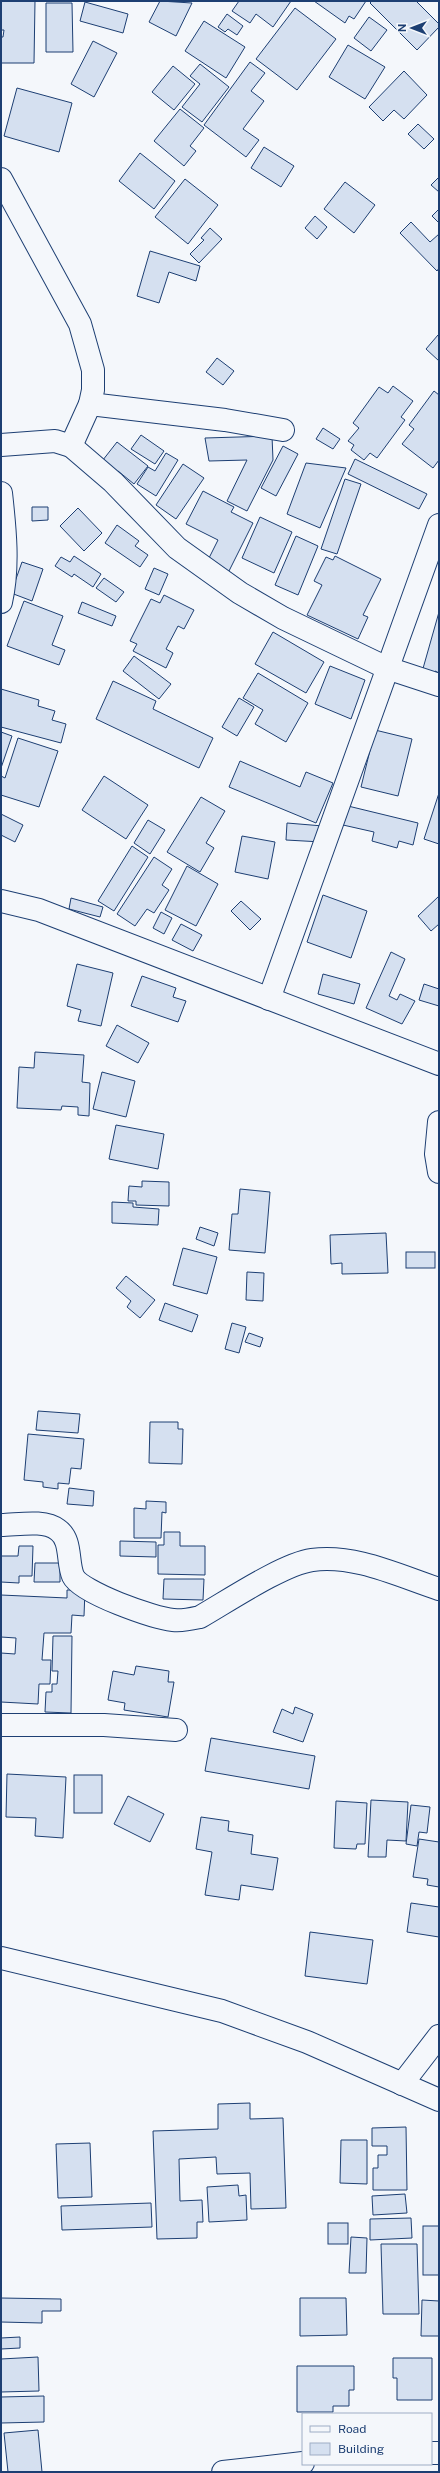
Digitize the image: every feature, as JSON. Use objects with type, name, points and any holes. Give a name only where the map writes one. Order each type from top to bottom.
[{"type":"street","points":[[1,179],[80,324],[93,370],[93,390],[90,404],[71,446]]},
{"type":"street","points":[[90,404],[225,420],[283,430]]},
{"type":"street","points":[[1,445],[55,441],[71,446],[113,482],[177,548],[205,570],[283,618],[387,668],[439,685]]},
{"type":"street","points":[[1,494],[5,547],[4,587],[1,602]]},
{"type":"street","points":[[270,999],[439,525]]},
{"type":"street","points":[[1,901],[39,910],[439,1064]]},
{"type":"street","points":[[439,1122],[436,1154],[439,1172]]},
{"type":"street","points":[[1,1525],[34,1524],[55,1528],[66,1540],[73,1575],[82,1584],[130,1606],[172,1620],[186,1621],[200,1616],[290,1567],[311,1560],[329,1559],[361,1564],[439,1589]]},
{"type":"street","points":[[1,1725],[104,1725],[176,1730]]},
{"type":"street","points":[[1,1958],[222,2012],[307,2042],[439,2100]]},
{"type":"street","points":[[402,2084],[439,2036]]},
{"type":"street","points":[[223,2472],[291,2466]]},
{"type":"building","points":[[1,1],[35,1],[34,63],[1,63],[1,37],[3,37],[4,30],[1,30]]},
{"type":"building","points":[[160,1],[192,3],[176,36],[149,22]]},
{"type":"building","points":[[239,1],[291,1],[273,27],[256,14],[250,23],[232,11]]},
{"type":"building","points":[[314,1],[366,1],[354,19],[349,16],[345,23]]},
{"type":"building","points":[[372,1],[416,1],[439,24],[439,27],[417,50],[370,3]]},
{"type":"building","points":[[85,2],[128,14],[123,33],[80,21]]},
{"type":"building","points":[[46,3],[72,3],[73,52],[46,52]]},
{"type":"building","points":[[295,8],[336,39],[297,90],[256,59]]},
{"type":"building","points":[[227,14],[243,26],[237,35],[228,29],[225,32],[218,27]]},
{"type":"building","points":[[369,17],[387,30],[371,51],[354,38]]},
{"type":"building","points":[[204,21],[245,47],[226,78],[185,51]]},
{"type":"building","points":[[93,41],[117,53],[94,97],[71,84]]},
{"type":"building","points":[[348,45],[385,67],[365,99],[329,77]]},
{"type":"building","points":[[250,62],[265,73],[251,91],[264,101],[243,129],[259,140],[246,157],[204,125]]},
{"type":"building","points":[[200,64],[229,87],[202,122],[182,107],[200,84],[190,76]]},
{"type":"building","points":[[173,66],[195,84],[174,110],[152,92]]},
{"type":"building","points":[[404,71],[427,95],[404,119],[394,110],[383,121],[369,107]]},
{"type":"building","points":[[17,88],[72,103],[59,152],[4,136]]},
{"type":"building","points":[[180,109],[204,128],[190,146],[196,151],[184,166],[154,141]]},
{"type":"building","points":[[418,124],[434,139],[424,149],[408,134]]},
{"type":"building","points":[[264,147],[294,166],[281,187],[251,168]]},
{"type":"building","points":[[140,153],[175,181],[154,209],[119,181]]},
{"type":"building","points":[[439,177],[439,192],[431,185]]},
{"type":"building","points":[[185,179],[218,205],[188,244],[155,217]]},
{"type":"building","points":[[345,182],[375,205],[354,233],[324,209]]},
{"type":"building","points":[[439,209],[439,223],[432,216]]},
{"type":"building","points":[[315,216],[327,227],[317,239],[305,228]]},
{"type":"building","points":[[411,222],[430,242],[439,234],[439,268],[437,271],[400,233]]},
{"type":"building","points":[[210,228],[222,239],[199,263],[190,254],[204,240],[201,238]]},
{"type":"building","points":[[150,251],[200,266],[196,281],[169,272],[159,303],[137,296]]},
{"type":"building","points":[[438,335],[439,336],[439,361],[426,349]]},
{"type":"building","points":[[217,358],[234,371],[223,385],[206,372]]},
{"type":"building","points":[[393,386],[413,401],[401,417],[405,420],[377,458],[370,453],[364,460],[351,450],[354,445],[348,441],[359,428],[353,423],[379,387],[388,393]]},
{"type":"building","points":[[434,391],[439,395],[439,460],[433,468],[402,444],[414,429],[409,425]]},
{"type":"building","points":[[323,428],[340,439],[333,449],[316,439]]},
{"type":"building","points":[[141,435],[164,451],[155,464],[131,449]]},
{"type":"building","points":[[272,436],[273,460],[247,511],[227,501],[247,460],[209,461],[205,438]]},
{"type":"building","points":[[117,442],[148,466],[134,484],[118,471],[113,476],[99,465]]},
{"type":"building","points":[[283,446],[298,454],[276,496],[261,488]]},
{"type":"building","points":[[166,453],[178,460],[156,496],[137,484],[148,467],[155,471]]},
{"type":"building","points":[[355,459],[427,494],[419,509],[348,474]]},
{"type":"building","points":[[306,463],[346,468],[320,528],[287,514]]},
{"type":"building","points":[[183,464],[204,478],[176,519],[156,505]]},
{"type":"building","points":[[345,479],[361,484],[337,554],[321,549]]},
{"type":"building","points":[[203,491],[234,507],[231,512],[253,523],[228,573],[207,562],[218,540],[186,524]]},
{"type":"building","points":[[32,507],[48,507],[48,520],[32,521]]},
{"type":"building","points":[[78,508],[102,533],[84,551],[60,526]]},
{"type":"building","points":[[260,517],[292,532],[274,573],[242,558]]},
{"type":"building","points":[[117,525],[139,541],[135,546],[148,555],[140,567],[105,543]]},
{"type":"building","points":[[296,536],[318,546],[298,595],[275,585]]},
{"type":"building","points":[[74,556],[101,574],[93,587],[74,574],[72,577],[55,566],[61,557],[70,562]]},
{"type":"building","points":[[335,556],[381,579],[363,615],[368,617],[358,639],[307,615],[322,585],[314,581],[326,557],[333,560]]},
{"type":"building","points":[[22,562],[43,569],[32,601],[11,593]]},
{"type":"building","points":[[154,568],[168,574],[159,595],[145,589]]},
{"type":"building","points":[[104,578],[124,592],[116,602],[96,588]]},
{"type":"building","points":[[164,595],[194,610],[184,629],[178,626],[166,649],[173,653],[166,668],[133,651],[137,644],[130,641],[151,599],[160,603]]},
{"type":"building","points":[[24,601],[63,616],[52,645],[65,650],[59,665],[7,646]]},
{"type":"building","points":[[82,602],[116,616],[112,626],[78,613]]},
{"type":"building","points":[[439,612],[439,673],[435,671],[433,675],[422,672]]},
{"type":"building","points":[[273,632],[324,662],[306,693],[255,664]]},
{"type":"building","points":[[134,656],[171,684],[159,699],[123,671]]},
{"type":"building","points":[[330,666],[365,680],[351,719],[315,704]]},
{"type":"building","points":[[258,673],[308,703],[286,742],[255,724],[263,710],[243,698]]},
{"type":"building","points":[[113,681],[156,701],[153,709],[213,738],[199,768],[96,719]]},
{"type":"building","points":[[1,689],[39,700],[38,706],[55,711],[52,720],[66,724],[61,743],[1,727]]},
{"type":"building","points":[[239,698],[254,707],[237,736],[222,727]]},
{"type":"building","points":[[375,730],[412,739],[398,796],[361,787]]},
{"type":"building","points":[[1,732],[12,736],[1,768]]},
{"type":"building","points":[[18,738],[58,751],[39,807],[1,795],[1,776],[5,778]]},
{"type":"building","points":[[240,761],[300,787],[306,772],[333,783],[316,823],[229,787]]},
{"type":"building","points":[[104,776],[148,805],[126,839],[82,810]]},
{"type":"building","points":[[439,793],[439,844],[424,839]]},
{"type":"building","points":[[201,797],[225,811],[206,843],[214,848],[200,872],[167,852]]},
{"type":"building","points":[[348,806],[418,823],[413,845],[399,841],[397,848],[372,841],[374,832],[343,825]]},
{"type":"building","points":[[1,814],[23,825],[15,842],[1,835]]},
{"type":"building","points":[[148,820],[165,830],[150,854],[134,843]]},
{"type":"building","points":[[287,823],[323,826],[322,842],[286,840]]},
{"type":"building","points":[[242,836],[275,842],[268,879],[235,872]]},
{"type":"building","points":[[132,846],[148,857],[114,911],[98,901]]},
{"type":"building","points":[[154,857],[172,869],[162,885],[169,890],[154,913],[147,909],[135,926],[117,914]]},
{"type":"building","points":[[187,866],[218,884],[196,926],[165,910]]},
{"type":"building","points":[[323,895],[367,911],[351,958],[307,942]]},
{"type":"building","points":[[439,896],[439,924],[431,931],[418,916]]},
{"type":"building","points":[[71,898],[103,907],[100,917],[69,909]]},
{"type":"building","points":[[241,901],[261,919],[250,930],[231,911]]},
{"type":"building","points":[[161,912],[172,918],[164,934],[153,928]]},
{"type":"building","points":[[181,924],[202,935],[193,951],[172,940]]},
{"type":"building","points":[[391,952],[405,959],[389,996],[397,1000],[400,994],[415,1001],[402,1024],[366,1008]]},
{"type":"building","points":[[77,964],[113,973],[101,1026],[78,1021],[81,1010],[67,1006]]},
{"type":"building","points":[[323,974],[360,984],[354,1004],[318,994]]},
{"type":"building","points":[[142,976],[176,988],[173,997],[186,1001],[178,1022],[131,1006]]},
{"type":"building","points":[[424,984],[439,989],[439,1006],[419,1000]]},
{"type":"building","points":[[117,1025],[149,1043],[138,1063],[106,1046]]},
{"type":"building","points":[[35,1052],[84,1055],[82,1082],[90,1083],[89,1116],[78,1115],[78,1107],[62,1106],[61,1110],[17,1108],[19,1067],[34,1068]]},
{"type":"building","points":[[102,1072],[135,1081],[126,1117],[93,1109]]},
{"type":"building","points":[[116,1125],[164,1134],[158,1169],[109,1159]]},
{"type":"building","points":[[142,1181],[169,1182],[169,1206],[136,1205],[136,1201],[128,1201],[129,1186],[142,1187]]},
{"type":"building","points":[[240,1189],[270,1192],[265,1253],[229,1250],[232,1214],[238,1214]]},
{"type":"building","points":[[112,1202],[133,1203],[133,1207],[159,1209],[158,1225],[112,1223]]},
{"type":"building","points":[[200,1227],[218,1233],[214,1246],[196,1239]]},
{"type":"building","points":[[386,1233],[388,1273],[342,1274],[342,1263],[331,1264],[330,1235]]},
{"type":"building","points":[[183,1248],[217,1257],[207,1294],[173,1285]]},
{"type":"building","points":[[406,1252],[435,1252],[435,1268],[406,1268]]},
{"type":"building","points":[[247,1272],[264,1273],[263,1301],[246,1300]]},
{"type":"building","points":[[126,1276],[155,1300],[140,1318],[127,1307],[131,1301],[116,1288]]},
{"type":"building","points":[[165,1303],[198,1315],[192,1332],[159,1320]]},
{"type":"building","points":[[232,1323],[246,1327],[239,1353],[225,1349]]},
{"type":"building","points":[[249,1333],[263,1338],[260,1347],[245,1342]]},
{"type":"building","points":[[38,1411],[80,1414],[78,1433],[36,1430]]},
{"type":"building","points":[[150,1422],[178,1422],[178,1429],[183,1429],[182,1464],[149,1463]]},
{"type":"building","points":[[28,1434],[84,1439],[81,1469],[71,1468],[69,1484],[58,1483],[58,1489],[43,1487],[43,1482],[24,1480]]},
{"type":"building","points":[[69,1488],[94,1491],[93,1506],[67,1504]]},
{"type":"building","points":[[146,1501],[166,1502],[166,1513],[162,1512],[161,1538],[134,1538],[134,1508],[146,1509]]},
{"type":"building","points":[[164,1532],[180,1532],[180,1546],[205,1546],[205,1575],[158,1574],[158,1545],[164,1545]]},
{"type":"building","points":[[120,1541],[156,1542],[156,1557],[120,1556]]},
{"type":"building","points":[[19,1546],[33,1546],[32,1576],[19,1576],[19,1583],[1,1582],[1,1556],[18,1556]]},
{"type":"building","points":[[35,1563],[60,1563],[60,1582],[34,1582]]},
{"type":"building","points":[[164,1579],[204,1579],[203,1600],[163,1599]]},
{"type":"building","points":[[67,1590],[85,1590],[84,1616],[72,1615],[71,1633],[44,1633],[42,1660],[51,1660],[50,1684],[39,1684],[38,1704],[1,1702],[1,1653],[15,1654],[16,1638],[1,1637],[1,1595],[67,1598]]},
{"type":"building","points":[[53,1636],[72,1636],[71,1713],[45,1712],[46,1692],[52,1692],[52,1684],[57,1684],[58,1671],[52,1671]]},
{"type":"building","points":[[136,1666],[169,1671],[168,1682],[174,1682],[168,1717],[124,1710],[125,1703],[108,1700],[113,1671],[134,1675]]},
{"type":"building","points":[[295,1707],[313,1714],[303,1742],[273,1732],[282,1709],[293,1714]]},
{"type":"building","points":[[211,1738],[315,1756],[309,1789],[205,1771]]},
{"type":"building","points":[[7,1774],[66,1777],[63,1838],[35,1836],[36,1818],[6,1817]]},
{"type":"building","points":[[74,1775],[102,1775],[102,1813],[74,1813]]},
{"type":"building","points":[[128,1796],[164,1814],[150,1842],[114,1824]]},
{"type":"building","points":[[371,1800],[408,1802],[406,1841],[387,1840],[386,1857],[368,1857]]},
{"type":"building","points":[[336,1801],[367,1803],[365,1844],[357,1844],[356,1849],[334,1848]]},
{"type":"building","points":[[411,1805],[430,1807],[427,1833],[419,1832],[417,1846],[406,1844]]},
{"type":"building","points":[[201,1817],[229,1821],[228,1831],[253,1835],[251,1854],[278,1858],[273,1890],[241,1885],[239,1900],[205,1895],[212,1852],[196,1849]]},
{"type":"building","points":[[419,1839],[439,1842],[439,1887],[427,1885],[428,1879],[413,1877]]},
{"type":"building","points":[[411,1903],[439,1907],[439,1937],[407,1932]]},
{"type":"building","points":[[310,1932],[373,1940],[367,1984],[305,1976]]},
{"type":"building","points":[[250,2103],[250,2119],[283,2118],[286,2208],[251,2209],[250,2173],[217,2174],[216,2157],[179,2159],[180,2201],[202,2200],[203,2222],[197,2222],[197,2238],[157,2239],[153,2131],[218,2129],[218,2104]]},
{"type":"building","points":[[406,2127],[407,2190],[373,2190],[373,2168],[378,2168],[378,2155],[387,2155],[387,2146],[372,2146],[372,2128]]},
{"type":"building","points":[[341,2140],[367,2140],[367,2184],[340,2183]]},
{"type":"building","points":[[90,2143],[92,2197],[58,2198],[56,2144]]},
{"type":"building","points":[[238,2185],[239,2196],[246,2195],[247,2220],[209,2222],[207,2187]]},
{"type":"building","points":[[405,2194],[407,2213],[373,2215],[372,2196]]},
{"type":"building","points":[[151,2203],[152,2227],[62,2230],[61,2206]]},
{"type":"building","points":[[411,2218],[412,2238],[370,2240],[370,2219]]},
{"type":"building","points":[[328,2223],[348,2223],[348,2244],[328,2244]]},
{"type":"building","points":[[423,2226],[439,2226],[439,2275],[423,2275]]},
{"type":"building","points":[[351,2237],[367,2238],[366,2273],[349,2273]]},
{"type":"building","points":[[381,2244],[417,2244],[419,2314],[383,2314]]},
{"type":"building","points":[[1,2298],[61,2299],[61,2311],[42,2311],[42,2323],[1,2322]]},
{"type":"building","points":[[300,2298],[346,2298],[347,2335],[300,2336]]},
{"type":"building","points":[[422,2300],[439,2301],[439,2336],[421,2336]]},
{"type":"building","points":[[20,2337],[20,2348],[1,2349],[1,2338]]},
{"type":"building","points":[[38,2357],[39,2391],[1,2392],[1,2359]]},
{"type":"building","points":[[393,2358],[432,2358],[432,2400],[397,2400],[397,2378],[393,2378]]},
{"type":"building","points":[[297,2366],[354,2366],[354,2390],[349,2390],[349,2406],[333,2406],[333,2412],[297,2412]]},
{"type":"building","points":[[44,2396],[44,2422],[1,2423],[1,2397]]},
{"type":"building","points":[[38,2430],[42,2472],[8,2472],[4,2433]]}]
